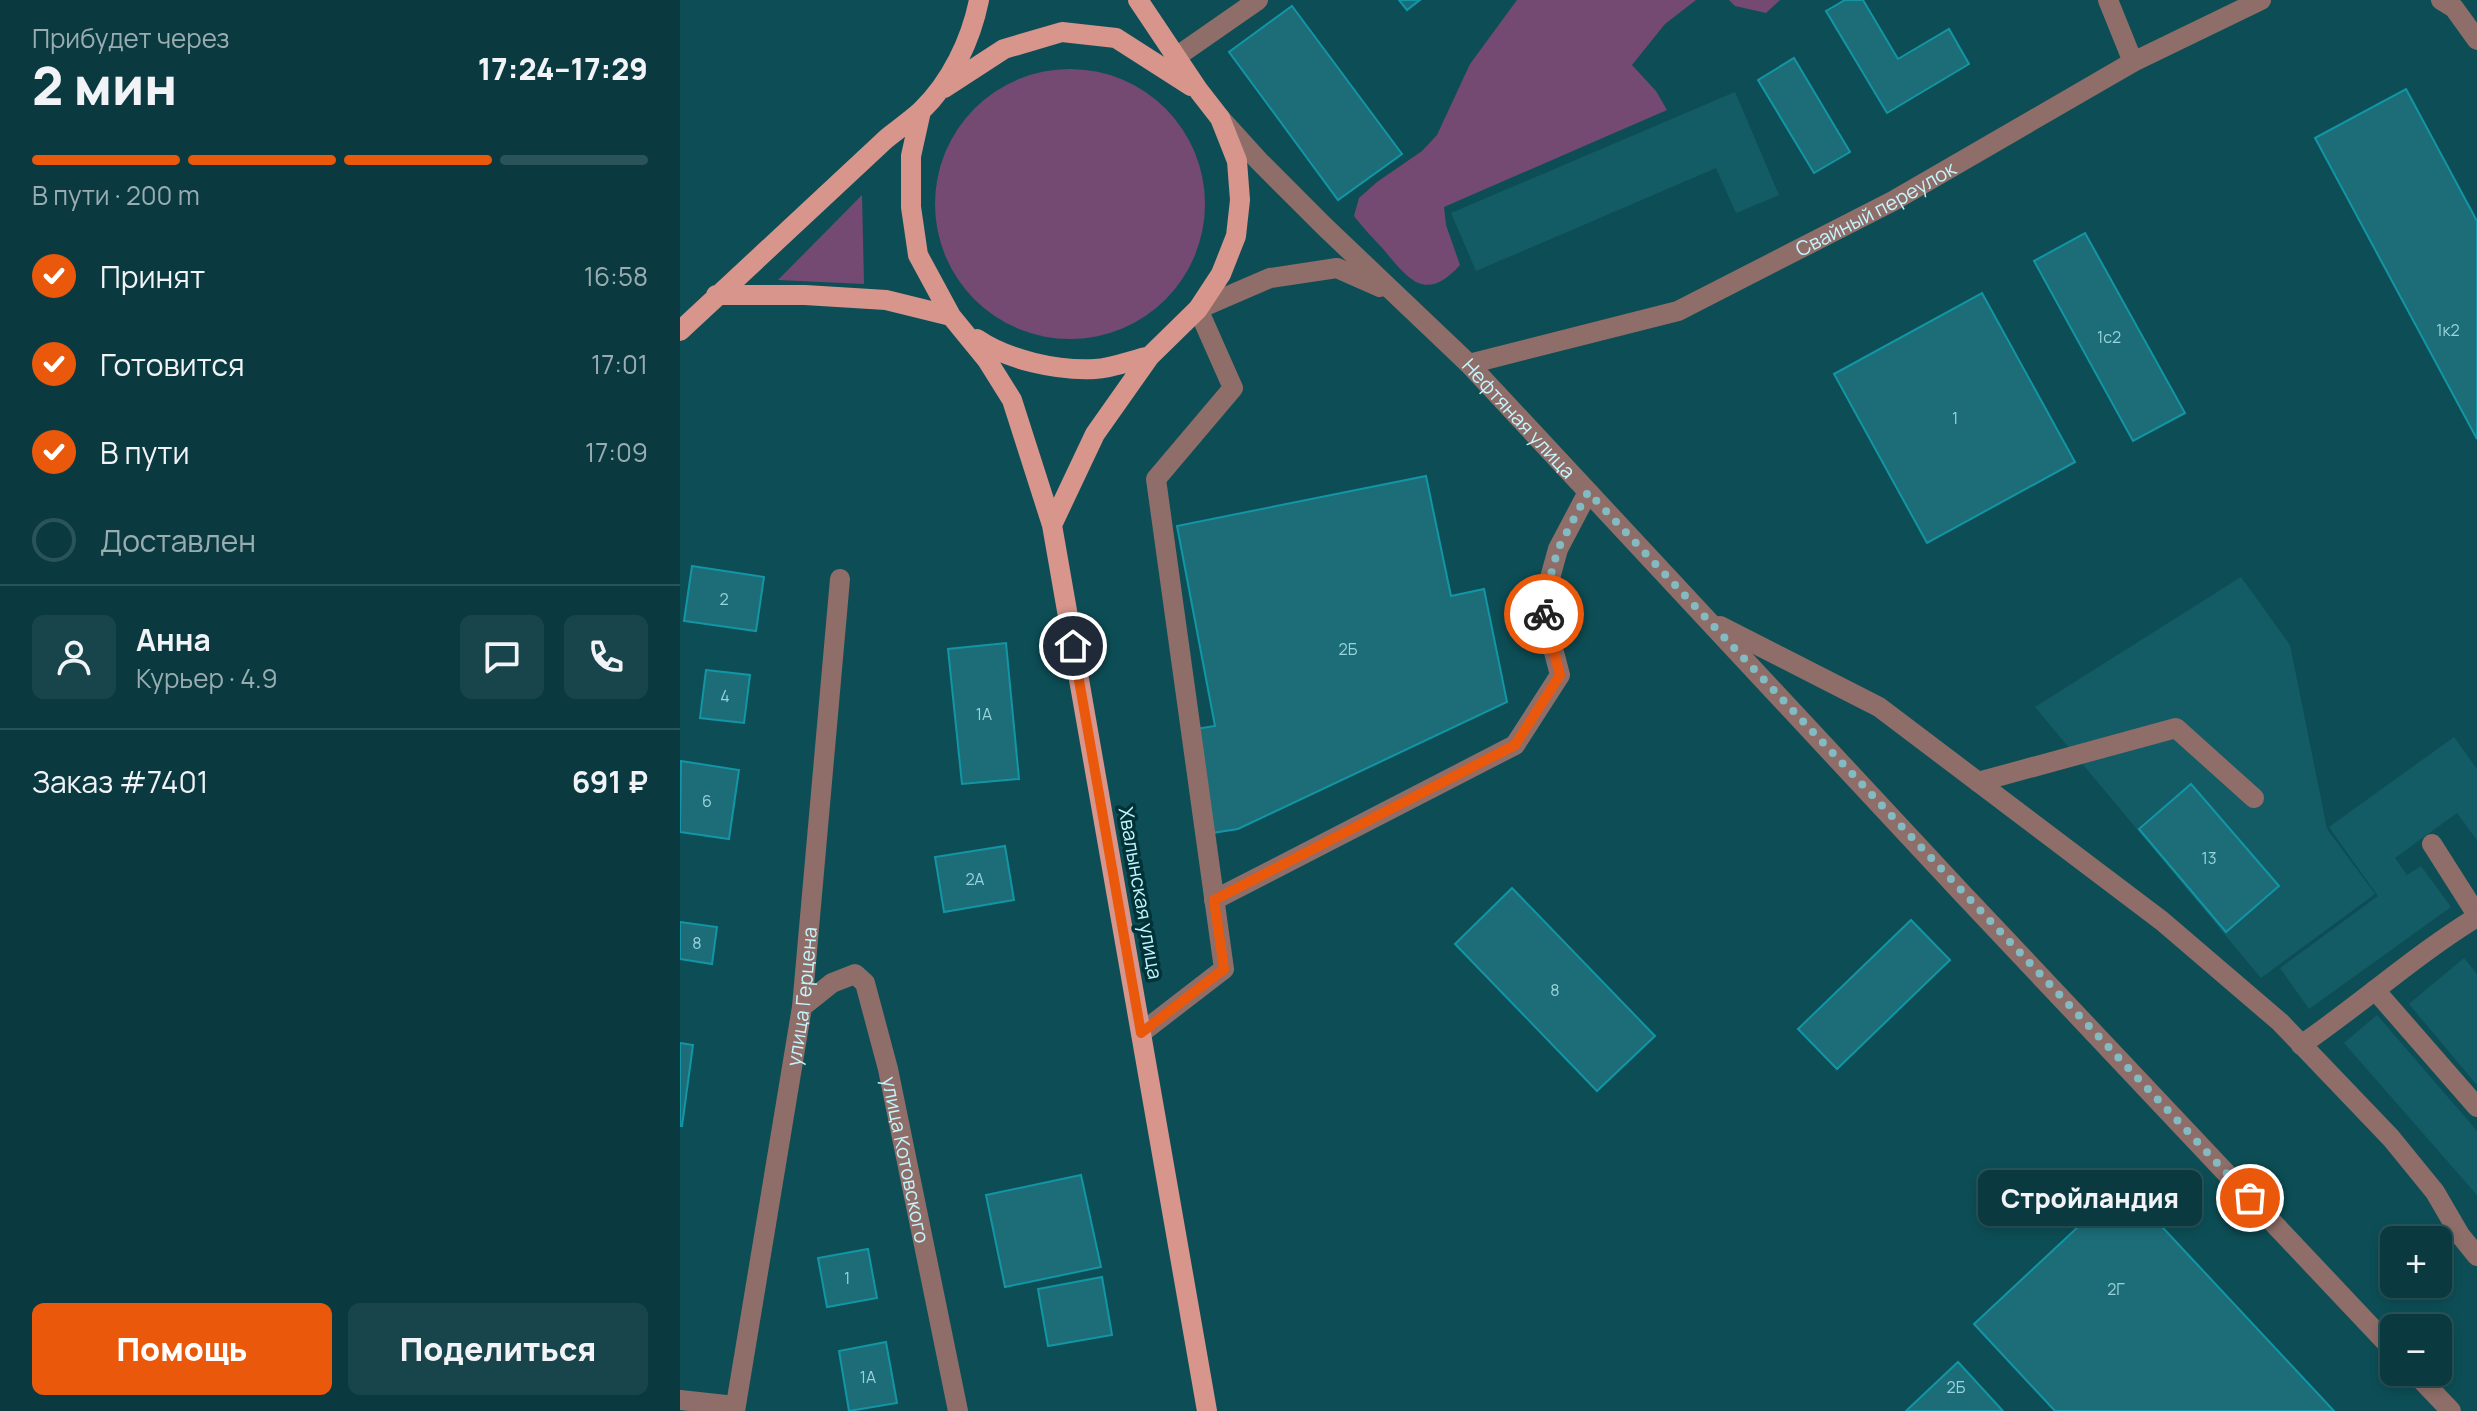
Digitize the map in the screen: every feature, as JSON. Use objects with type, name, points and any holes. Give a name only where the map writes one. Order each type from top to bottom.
[{"type":"main road","points":[[979,0],[974,24],[960,57],[927,103],[911,156],[911,207],[918,255],[951,316],[967,332],[995,351],[1045,365],[1096,369],[1150,356]]},
{"type":"main road","points":[[1052,525],[1095,434],[1150,356],[1198,309],[1221,274],[1236,236],[1240,200],[1237,161],[1220,118],[1138,0]]},
{"type":"main road","points":[[680,331],[927,103],[1004,49],[1062,32],[1116,38],[1199,91]]},
{"type":"main road","points":[[716,295],[805,295],[886,300],[951,316]]},
{"type":"main road","name":"Хвалынская улица","points":[[967,332],[1012,400],[1052,525],[1207,1411]]},
{"type":"street","points":[[1176,57],[1258,0]]},
{"type":"street","points":[[2108,0],[2133,62]]},
{"type":"street","name":"Свайный переулок","points":[[1469,364],[1678,311],[1893,201],[2133,62],[2261,0]]},
{"type":"street","points":[[2441,0],[2454,8],[2477,40]]},
{"type":"street","name":"Нефтяная улица","points":[[1220,118],[1259,161],[1469,364],[2380,1336]]},
{"type":"street","points":[[1141,1033],[1224,969],[1156,479],[1233,388],[1198,309],[1270,278],[1337,268],[1395,294]]},
{"type":"street","points":[[1214,900],[1515,745],[1560,675],[1542,607],[1558,549],[1588,492]]},
{"type":"street","name":"улица Герцена","points":[[735,1408],[802,1007],[840,579]]},
{"type":"street","points":[[1707,619],[1879,707],[2162,921],[2280,1022],[2391,1138],[2435,1192],[2460,1235],[2477,1256]]},
{"type":"street","points":[[1978,782],[2176,728],[2254,798]]},
{"type":"street","points":[[2301,1045],[2405,965],[2477,916],[2432,844]]},
{"type":"street","name":"улица Котовского","points":[[802,1007],[832,983],[855,974],[865,983],[888,1069],[958,1411]]},
{"type":"street","points":[[2375,990],[2477,1107]]},
{"type":"street","points":[[2427,1386],[2451,1411]]},
{"type":"street","points":[[680,1400],[735,1408]]},
{"type":"shaded area","points":[[1517,0],[1696,0],[1665,24],[1632,65],[1656,91],[1667,110],[1444,207],[1446,225],[1460,265],[1437,283],[1419,283],[1402,270],[1354,216],[1359,198],[1422,151],[1437,135],[1470,64]]},
{"type":"shaded area","points":[[1729,0],[1780,0],[1766,13],[1735,6]]},
{"type":"shaded area","points":[[1070,69],[1096,72],[1122,80],[1145,92],[1165,109],[1182,129],[1194,152],[1202,178],[1205,204],[1202,230],[1194,256],[1182,279],[1165,299],[1145,316],[1122,328],[1096,336],[1070,339],[1044,336],[1018,328],[995,316],[975,299],[958,279],[946,256],[938,230],[935,204],[938,178],[946,152],[958,129],[975,109],[995,92],[1018,80],[1044,72]]},
{"type":"shaded area","points":[[1735,92],[1779,195],[1736,213],[1716,168],[1476,271],[1451,213]]},
{"type":"shaded area","points":[[862,195],[864,284],[778,280]]},
{"type":"shaded area","points":[[2241,577],[2290,645],[2327,829],[2375,894],[2261,978],[2035,707]]},
{"type":"shaded area","points":[[2454,737],[2477,769],[2477,840],[2457,813],[2395,858],[2407,875],[2421,866],[2451,907],[2309,1009],[2280,968],[2378,896],[2329,827]]},
{"type":"shaded area","points":[[2464,958],[2477,974],[2477,1085],[2409,1004]]},
{"type":"shaded area","points":[[2377,1015],[2477,1131],[2477,1195],[2344,1043]]},
{"type":"building","points":[[1399,0],[1420,0],[1407,10]]},
{"type":"building","points":[[1845,0],[1863,0],[1898,59],[1949,29],[1969,64],[1887,113],[1826,11]]},
{"type":"building","points":[[1292,6],[1402,154],[1338,200],[1229,52]]},
{"type":"building","points":[[1794,58],[1850,152],[1814,173],[1758,80]]},
{"type":"building","points":[[2406,89],[2477,221],[2477,439],[2315,138]]},
{"type":"building","points":[[2085,233],[2185,413],[2133,441],[2034,261]]},
{"type":"building","points":[[1982,293],[2075,462],[1927,543],[1834,374]]},
{"type":"building","points":[[1426,476],[1451,596],[1484,589],[1507,702],[1238,829],[1212,833],[1195,729],[1215,726],[1177,526]]},
{"type":"building","points":[[692,566],[764,577],[756,631],[684,621]]},
{"type":"building","points":[[1006,643],[1019,779],[962,784],[948,649]]},
{"type":"building","points":[[706,670],[750,675],[744,723],[700,718]]},
{"type":"building","points":[[681,761],[739,770],[729,839],[680,832]]},
{"type":"building","points":[[2191,784],[2279,886],[2226,932],[2139,829]]},
{"type":"building","points":[[1005,846],[1014,900],[944,912],[935,857]]},
{"type":"building","points":[[1512,888],[1655,1036],[1597,1091],[1455,944]]},
{"type":"building","points":[[1911,920],[1950,960],[1837,1069],[1798,1029]]},
{"type":"building","points":[[680,922],[717,927],[712,964],[680,959]]},
{"type":"building","points":[[680,1043],[693,1045],[682,1126],[680,1126]]},
{"type":"building","points":[[1081,1175],[1101,1267],[1005,1287],[986,1195]]},
{"type":"building","points":[[2123,1185],[2334,1411],[2055,1411],[1974,1324]]},
{"type":"building","points":[[868,1249],[877,1298],[827,1307],[818,1258]]},
{"type":"building","points":[[1102,1277],[1112,1335],[1048,1346],[1038,1289]]},
{"type":"building","points":[[886,1342],[897,1403],[849,1411],[839,1351]]},
{"type":"building","points":[[1958,1362],[2003,1411],[1906,1411]]},
{"type":"way so far","points":[[1544,614],[1542,607],[1558,549],[1588,492],[2250,1198]]},
{"type":"place","name":"Стройландия","points":[[2250,1198]]},
{"type":"route","points":[[1073,646],[1141,1033],[1224,969],[1214,900],[1515,745],[1560,675],[1544,614]]}]
